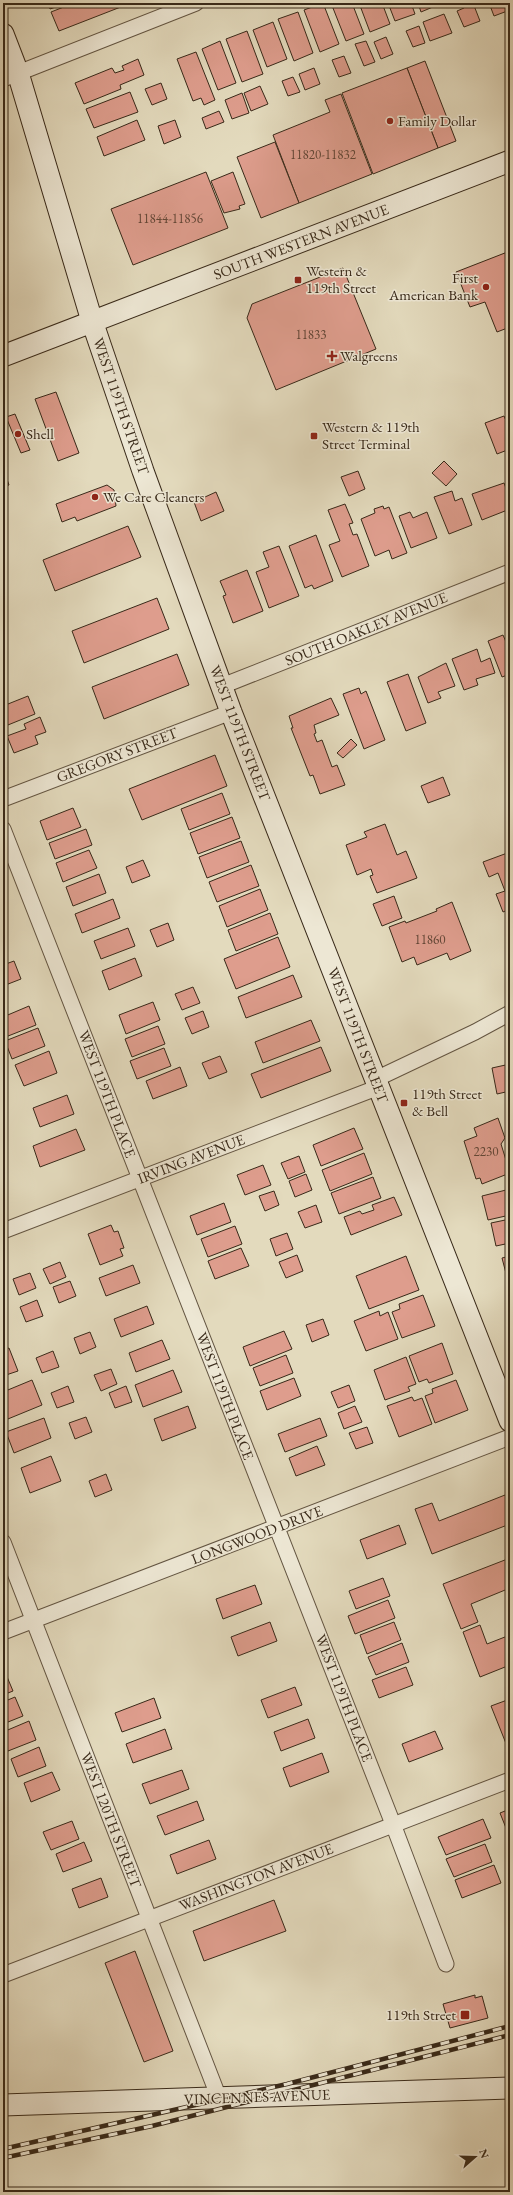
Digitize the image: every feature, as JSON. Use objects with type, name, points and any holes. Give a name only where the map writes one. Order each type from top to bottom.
[{"type":"street","points":[[11,76],[196,3]]},
{"type":"street","name":"WEST 119TH STREET","points":[[3,34],[11,76],[92,321],[143,471],[231,712],[509,1413]]},
{"type":"street","name":"SOUTH WESTERN AVENUE","points":[[3,356],[510,161]]},
{"type":"street","name":"SOUTH OAKLEY AVENUE","points":[[222,686],[510,572]]},
{"type":"street","name":"GREGORY STREET","points":[[3,799],[231,712]]},
{"type":"street","name":"WEST 119TH PLACE","points":[[3,829],[393,1824],[446,1964]]},
{"type":"street","name":"IRVING AVENUE","points":[[3,1232],[140,1179],[377,1083],[510,1013]]},
{"type":"street","name":"LONGWOOD DRIVE","points":[[3,1632],[277,1528],[510,1437]]},
{"type":"street","name":"WEST 120TH STREET","points":[[3,1542],[219,2098]]},
{"type":"street","name":"WASHINGTON AVENUE","points":[[3,1975],[510,1780]]},
{"type":"street","name":"VINCENNES AVENUE","points":[[3,2105],[510,2088]]},
{"type":"building","points":[[48,3],[67,3],[50,9]]},
{"type":"building","points":[[74,3],[131,3],[59,31],[51,12]]},
{"type":"building","points":[[323,3],[339,44],[320,52],[304,10]]},
{"type":"building","points":[[331,3],[352,3],[364,34],[346,41]]},
{"type":"building","points":[[359,3],[382,3],[390,24],[370,32]]},
{"type":"building","points":[[388,3],[411,3],[415,14],[395,21]]},
{"type":"building","points":[[418,3],[440,3],[440,4],[421,12]]},
{"type":"building","points":[[462,3],[473,3],[480,21],[464,27],[457,11],[464,8]]},
{"type":"building","points":[[489,3],[510,3],[510,10],[494,16]]},
{"type":"building","points":[[298,12],[313,53],[294,61],[278,19]]},
{"type":"building","points":[[444,14],[452,33],[430,41],[423,22]]},
{"type":"building","points":[[273,22],[287,59],[267,67],[253,30]]},
{"type":"building","points":[[419,26],[425,43],[413,47],[406,31]]},
{"type":"building","points":[[247,31],[263,74],[242,82],[226,39]]},
{"type":"building","points":[[386,37],[393,54],[381,59],[374,42]]},
{"type":"building","points":[[220,41],[236,83],[218,90],[202,49]]},
{"type":"building","points":[[366,41],[375,62],[364,66],[355,44]]},
{"type":"building","points":[[196,52],[215,100],[204,105],[201,98],[193,101],[177,59]]},
{"type":"building","points":[[344,56],[351,73],[339,77],[332,60]]},
{"type":"building","points":[[138,59],[144,75],[120,85],[121,89],[84,104],[75,83],[112,68],[115,73],[124,70],[122,66]]},
{"type":"building","points":[[425,61],[456,141],[438,148],[407,68]]},
{"type":"building","points":[[314,68],[320,84],[305,90],[299,74]]},
{"type":"building","name":"Family Dollar","points":[[407,68],[438,148],[373,174],[342,93]]},
{"type":"building","points":[[293,77],[300,92],[288,96],[282,81]]},
{"type":"building","points":[[161,83],[167,99],[152,105],[145,89]]},
{"type":"building","points":[[260,86],[268,104],[251,111],[244,93]]},
{"type":"building","points":[[130,92],[138,112],[94,128],[86,109]]},
{"type":"building","points":[[242,93],[249,113],[232,119],[225,100]]},
{"type":"building","points":[[341,94],[372,174],[299,203],[273,135],[330,112],[325,100]]},
{"type":"building","points":[[219,111],[224,122],[206,129],[202,118]]},
{"type":"building","points":[[137,120],[145,140],[104,156],[97,137]]},
{"type":"building","points":[[175,120],[181,137],[164,144],[158,126]]},
{"type":"building","points":[[275,142],[299,203],[261,218],[237,157]]},
{"type":"building","points":[[206,172],[228,228],[133,265],[111,209]]},
{"type":"building","points":[[233,172],[245,204],[239,206],[240,209],[224,213],[211,181]]},
{"type":"building","name":"First American Bank","points":[[510,251],[510,327],[497,332],[485,302],[470,307],[456,272]]},
{"type":"building","name":"Walgreens","points":[[343,268],[376,349],[276,390],[247,318],[252,304]]},
{"type":"building","name":"Shell","points":[[56,392],[79,453],[58,461],[35,399]]},
{"type":"building","name":"Shell","points":[[15,414],[30,450],[21,453],[6,417]]},
{"type":"building","points":[[504,416],[510,430],[510,449],[497,454],[485,423]]},
{"type":"building","points":[[444,461],[457,474],[446,486],[432,473]]},
{"type":"building","points":[[3,468],[9,485],[3,487]]},
{"type":"building","points":[[358,471],[365,489],[349,496],[341,477]]},
{"type":"building","points":[[504,483],[510,499],[510,509],[482,520],[472,494]]},
{"type":"building","name":"We Care Cleaners","points":[[107,485],[114,490],[116,506],[77,521],[75,517],[62,522],[56,504]]},
{"type":"building","points":[[452,491],[455,501],[462,498],[472,525],[449,534],[434,497]]},
{"type":"building","points":[[216,492],[224,511],[201,521],[194,502]]},
{"type":"building","points":[[345,504],[353,523],[349,524],[353,535],[357,534],[369,566],[342,577],[329,545],[340,541],[328,510]]},
{"type":"building","points":[[383,506],[384,509],[389,507],[407,553],[392,559],[389,550],[375,556],[361,519],[375,513],[374,509]]},
{"type":"building","points":[[410,512],[413,518],[427,512],[437,538],[411,548],[399,516]]},
{"type":"building","points":[[128,526],[141,557],[55,591],[43,560]]},
{"type":"building","points":[[316,535],[333,581],[314,589],[312,585],[305,588],[289,546]]},
{"type":"building","points":[[279,546],[299,596],[269,608],[256,572],[269,567],[263,552]]},
{"type":"building","points":[[247,570],[263,611],[233,623],[223,596],[226,595],[220,581]]},
{"type":"building","points":[[157,598],[169,629],[84,663],[72,631]]},
{"type":"building","points":[[503,635],[506,642],[510,640],[510,674],[502,677],[488,641]]},
{"type":"building","points":[[477,649],[481,662],[490,658],[495,673],[476,679],[478,685],[464,690],[452,659]]},
{"type":"building","points":[[177,654],[189,685],[104,719],[92,687]]},
{"type":"building","points":[[446,663],[455,686],[438,692],[441,698],[428,703],[418,677]]},
{"type":"building","points":[[408,674],[426,723],[406,731],[387,682]]},
{"type":"building","points":[[359,688],[361,694],[366,691],[385,740],[364,749],[343,694]]},
{"type":"building","points":[[28,696],[35,714],[3,727],[3,706]]},
{"type":"building","points":[[331,698],[339,715],[314,725],[316,733],[314,734],[317,742],[322,740],[332,767],[337,765],[345,785],[320,794],[313,775],[310,776],[291,728],[293,728],[289,716]]},
{"type":"building","points":[[40,717],[46,732],[35,736],[38,744],[14,753],[7,736],[26,729],[24,724]]},
{"type":"building","points":[[351,739],[357,745],[343,758],[337,753]]},
{"type":"building","points":[[215,755],[227,786],[142,820],[129,789]]},
{"type":"building","points":[[443,777],[450,795],[428,803],[421,786]]},
{"type":"building","points":[[222,793],[230,814],[189,830],[181,809]]},
{"type":"building","points":[[73,808],[81,827],[47,840],[40,821]]},
{"type":"building","points":[[232,817],[240,838],[198,854],[190,833]]},
{"type":"building","points":[[385,824],[397,855],[406,851],[417,878],[377,893],[370,876],[373,875],[371,869],[357,875],[346,845],[367,837],[364,832]]},
{"type":"building","points":[[86,829],[92,845],[55,859],[49,843]]},
{"type":"building","points":[[241,841],[249,862],[207,878],[199,857]]},
{"type":"building","points":[[89,850],[97,868],[63,882],[56,863]]},
{"type":"building","points":[[510,852],[510,909],[503,912],[496,894],[505,891],[498,873],[489,877],[483,862]]},
{"type":"building","points":[[143,860],[150,876],[132,883],[126,867]]},
{"type":"building","points":[[251,865],[259,886],[217,902],[209,882]]},
{"type":"building","points":[[99,874],[106,893],[73,906],[66,887]]},
{"type":"building","points":[[260,889],[268,910],[227,927],[219,906]]},
{"type":"building","points":[[394,896],[402,918],[382,926],[373,904]]},
{"type":"building","points":[[113,899],[120,918],[82,933],[75,914]]},
{"type":"building","points":[[452,902],[471,951],[450,960],[447,953],[417,965],[414,957],[402,962],[389,927],[405,921],[406,923],[437,911],[436,909]]},
{"type":"building","points":[[270,913],[278,934],[236,951],[228,930]]},
{"type":"building","points":[[168,923],[174,940],[157,947],[150,930]]},
{"type":"building","points":[[128,928],[135,946],[101,959],[94,941]]},
{"type":"building","points":[[278,937],[290,967],[236,989],[224,959]]},
{"type":"building","points":[[135,958],[142,976],[109,990],[102,971]]},
{"type":"building","points":[[14,961],[21,979],[3,986],[3,965]]},
{"type":"building","points":[[293,975],[302,997],[246,1018],[238,997]]},
{"type":"building","points":[[193,987],[200,1003],[182,1010],[175,994]]},
{"type":"building","points":[[153,1002],[160,1020],[126,1034],[119,1015]]},
{"type":"building","points":[[29,1006],[36,1025],[3,1038],[3,1017]]},
{"type":"building","points":[[203,1011],[209,1027],[192,1034],[185,1018]]},
{"type":"building","points":[[311,1020],[320,1041],[263,1063],[255,1042]]},
{"type":"building","points":[[158,1026],[165,1044],[132,1057],[125,1039]]},
{"type":"building","points":[[38,1028],[45,1046],[12,1059],[5,1041]]},
{"type":"building","points":[[321,1047],[331,1071],[261,1098],[251,1074]]},
{"type":"building","points":[[164,1048],[171,1066],[137,1079],[130,1061]]},
{"type":"building","points":[[49,1051],[57,1073],[24,1086],[15,1065]]},
{"type":"building","points":[[220,1056],[227,1072],[209,1079],[202,1063]]},
{"type":"building","points":[[510,1064],[510,1091],[497,1094],[492,1068]]},
{"type":"building","points":[[180,1067],[187,1086],[153,1099],[146,1081]]},
{"type":"building","points":[[67,1095],[74,1114],[40,1127],[33,1108]]},
{"type":"building","points":[[498,1118],[505,1138],[501,1144],[510,1173],[482,1184],[480,1178],[476,1179],[464,1141],[477,1136],[474,1128]]},
{"type":"building","points":[[354,1128],[363,1149],[321,1166],[313,1145]]},
{"type":"building","points":[[76,1129],[85,1150],[40,1167],[33,1146]]},
{"type":"building","points":[[364,1153],[372,1174],[330,1191],[322,1170]]},
{"type":"building","points":[[299,1156],[305,1172],[288,1179],[281,1163]]},
{"type":"building","points":[[263,1165],[271,1185],[245,1195],[237,1175]]},
{"type":"building","points":[[306,1174],[312,1190],[295,1197],[289,1181]]},
{"type":"building","points":[[373,1177],[381,1198],[339,1214],[331,1193]]},
{"type":"building","points":[[510,1189],[510,1215],[488,1220],[482,1196]]},
{"type":"building","points":[[274,1191],[279,1205],[265,1211],[259,1196]]},
{"type":"building","points":[[394,1197],[402,1215],[351,1235],[344,1217],[360,1211],[362,1214],[374,1210],[372,1205]]},
{"type":"building","points":[[224,1203],[231,1222],[197,1235],[190,1216]]},
{"type":"building","points":[[316,1205],[322,1222],[305,1228],[298,1212]]},
{"type":"building","points":[[510,1219],[510,1243],[496,1246],[491,1223]]},
{"type":"building","points":[[111,1225],[114,1232],[118,1231],[124,1248],[120,1249],[123,1256],[100,1265],[88,1234]]},
{"type":"building","points":[[235,1226],[242,1244],[208,1257],[201,1239]]},
{"type":"building","points":[[287,1233],[293,1249],[276,1256],[270,1239]]},
{"type":"building","points":[[241,1248],[249,1266],[215,1279],[208,1261]]},
{"type":"building","points":[[297,1255],[303,1271],[286,1278],[279,1262]]},
{"type":"building","points":[[406,1256],[419,1290],[369,1309],[356,1276]]},
{"type":"building","points":[[510,1256],[510,1281],[508,1281],[502,1258]]},
{"type":"building","points":[[60,1262],[66,1277],[50,1284],[43,1269]]},
{"type":"building","points":[[133,1265],[140,1283],[106,1296],[99,1278]]},
{"type":"building","points":[[30,1273],[36,1288],[19,1295],[13,1279]]},
{"type":"building","points":[[70,1281],[76,1296],[59,1303],[53,1287]]},
{"type":"building","points":[[423,1295],[435,1326],[402,1338],[392,1312],[400,1309],[399,1304]]},
{"type":"building","points":[[37,1300],[43,1316],[26,1322],[20,1307]]},
{"type":"building","points":[[147,1306],[154,1324],[121,1337],[114,1319]]},
{"type":"building","points":[[379,1311],[380,1316],[388,1312],[398,1339],[366,1351],[354,1321]]},
{"type":"building","points":[[323,1319],[329,1335],[312,1342],[306,1325]]},
{"type":"building","points":[[284,1331],[292,1349],[250,1366],[243,1347]]},
{"type":"building","points":[[90,1332],[96,1347],[80,1354],[74,1338]]},
{"type":"building","points":[[162,1340],[170,1359],[136,1372],[129,1353]]},
{"type":"building","points":[[442,1343],[453,1374],[429,1383],[427,1379],[419,1382],[409,1356]]},
{"type":"building","points":[[9,1348],[18,1371],[3,1376],[3,1350]]},
{"type":"building","points":[[53,1351],[59,1367],[42,1373],[36,1358]]},
{"type":"building","points":[[286,1355],[293,1373],[260,1386],[253,1368]]},
{"type":"building","points":[[406,1357],[416,1384],[408,1387],[410,1391],[385,1400],[374,1370]]},
{"type":"building","points":[[111,1369],[117,1384],[101,1391],[94,1375]]},
{"type":"building","points":[[173,1370],[182,1392],[143,1407],[135,1385]]},
{"type":"building","points":[[294,1378],[301,1396],[267,1410],[260,1391]]},
{"type":"building","points":[[32,1380],[42,1405],[3,1421],[3,1392]]},
{"type":"building","points":[[456,1380],[468,1410],[435,1423],[425,1396],[433,1393],[432,1389]]},
{"type":"building","points":[[349,1385],[355,1401],[338,1408],[331,1392]]},
{"type":"building","points":[[68,1386],[74,1402],[57,1408],[51,1393]]},
{"type":"building","points":[[126,1386],[132,1402],[115,1408],[109,1393]]},
{"type":"building","points":[[412,1397],[414,1401],[422,1398],[432,1424],[399,1437],[387,1406]]},
{"type":"building","points":[[188,1406],[196,1428],[162,1441],[154,1419]]},
{"type":"building","points":[[355,1406],[362,1422],[344,1429],[338,1413]]},
{"type":"building","points":[[86,1417],[92,1432],[75,1439],[69,1423]]},
{"type":"building","points":[[44,1418],[51,1438],[14,1453],[6,1432]]},
{"type":"building","points":[[320,1418],[327,1436],[285,1452],[278,1434]]},
{"type":"building","points":[[367,1427],[373,1443],[356,1449],[349,1433]]},
{"type":"building","points":[[317,1446],[325,1465],[296,1476],[289,1458]]},
{"type":"building","points":[[51,1456],[61,1481],[30,1493],[21,1468]]},
{"type":"building","points":[[106,1474],[112,1490],[95,1497],[89,1481]]},
{"type":"building","points":[[505,1495],[510,1508],[510,1524],[432,1554],[415,1509],[432,1503],[439,1521]]},
{"type":"building","points":[[399,1525],[406,1544],[367,1559],[360,1540]]},
{"type":"building","points":[[510,1558],[510,1588],[471,1604],[478,1622],[461,1629],[443,1584]]},
{"type":"building","points":[[383,1578],[390,1596],[356,1609],[349,1591]]},
{"type":"building","points":[[255,1585],[262,1604],[223,1619],[216,1599]]},
{"type":"building","points":[[388,1600],[395,1618],[355,1634],[348,1616]]},
{"type":"building","points":[[270,1622],[277,1641],[238,1656],[231,1637]]},
{"type":"building","points":[[394,1622],[401,1640],[367,1654],[360,1635]]},
{"type":"building","points":[[480,1625],[487,1644],[510,1635],[510,1665],[480,1677],[463,1632]]},
{"type":"building","points":[[402,1643],[409,1662],[376,1675],[368,1657]]},
{"type":"building","points":[[406,1667],[413,1685],[379,1698],[372,1680]]},
{"type":"building","points":[[5,1672],[13,1691],[3,1695],[3,1673]]},
{"type":"building","points":[[295,1687],[302,1705],[268,1718],[261,1700]]},
{"type":"building","points":[[15,1697],[23,1716],[3,1724],[3,1702]]},
{"type":"building","points":[[154,1698],[161,1718],[122,1732],[115,1713]]},
{"type":"building","points":[[510,1699],[510,1751],[509,1751],[491,1706]]},
{"type":"building","points":[[308,1719],[315,1738],[281,1751],[274,1732]]},
{"type":"building","points":[[29,1721],[36,1740],[8,1751],[3,1740],[3,1732]]},
{"type":"building","points":[[165,1729],[172,1749],[133,1763],[126,1744]]},
{"type":"building","points":[[435,1731],[443,1749],[409,1762],[402,1744]]},
{"type":"building","points":[[39,1747],[46,1766],[18,1777],[11,1759]]},
{"type":"building","points":[[322,1753],[329,1772],[290,1787],[283,1768]]},
{"type":"building","points":[[182,1770],[189,1789],[150,1804],[142,1784]]},
{"type":"building","points":[[52,1772],[60,1790],[31,1802],[24,1783]]},
{"type":"building","points":[[197,1801],[204,1820],[165,1835],[157,1816]]},
{"type":"building","points":[[510,1809],[510,1826],[506,1828],[500,1813]]},
{"type":"building","points":[[483,1819],[491,1838],[446,1855],[438,1837]]},
{"type":"building","points":[[72,1821],[79,1839],[51,1850],[43,1832]]},
{"type":"building","points":[[209,1840],[216,1859],[177,1874],[170,1855]]},
{"type":"building","points":[[84,1842],[92,1861],[63,1872],[56,1854]]},
{"type":"building","points":[[485,1844],[492,1862],[454,1877],[446,1859]]},
{"type":"building","points":[[494,1865],[501,1883],[462,1898],[455,1880]]},
{"type":"building","points":[[101,1878],[108,1897],[79,1908],[72,1889]]},
{"type":"building","points":[[274,1900],[286,1931],[204,1961],[193,1931]]},
{"type":"building","points":[[135,1951],[173,2051],[144,2062],[105,1963]]},
{"type":"building","points":[[475,1995],[475,1998],[482,1996],[488,2018],[450,2028],[443,2004]]},
{"type":"railway","points":[[3,2149],[287,2084],[510,2026]]},
{"type":"railway","points":[[3,2158],[152,2126],[510,2035]]},
{"type":"place","name":"Family Dollar","points":[[390,121]]},
{"type":"place","name":"Western & 119th Street","points":[[298,280]]},
{"type":"place","name":"First American Bank","points":[[486,287]]},
{"type":"place","name":"Walgreens","points":[[332,356]]},
{"type":"place","name":"Shell","points":[[18,434]]},
{"type":"place","name":"Western & 119th Street Terminal","points":[[314,436]]},
{"type":"place","name":"We Care Cleaners","points":[[95,497]]},
{"type":"place","name":"119th Street & Bell","points":[[404,1103]]},
{"type":"place","name":"119th Street","points":[[465,2015]]}]
